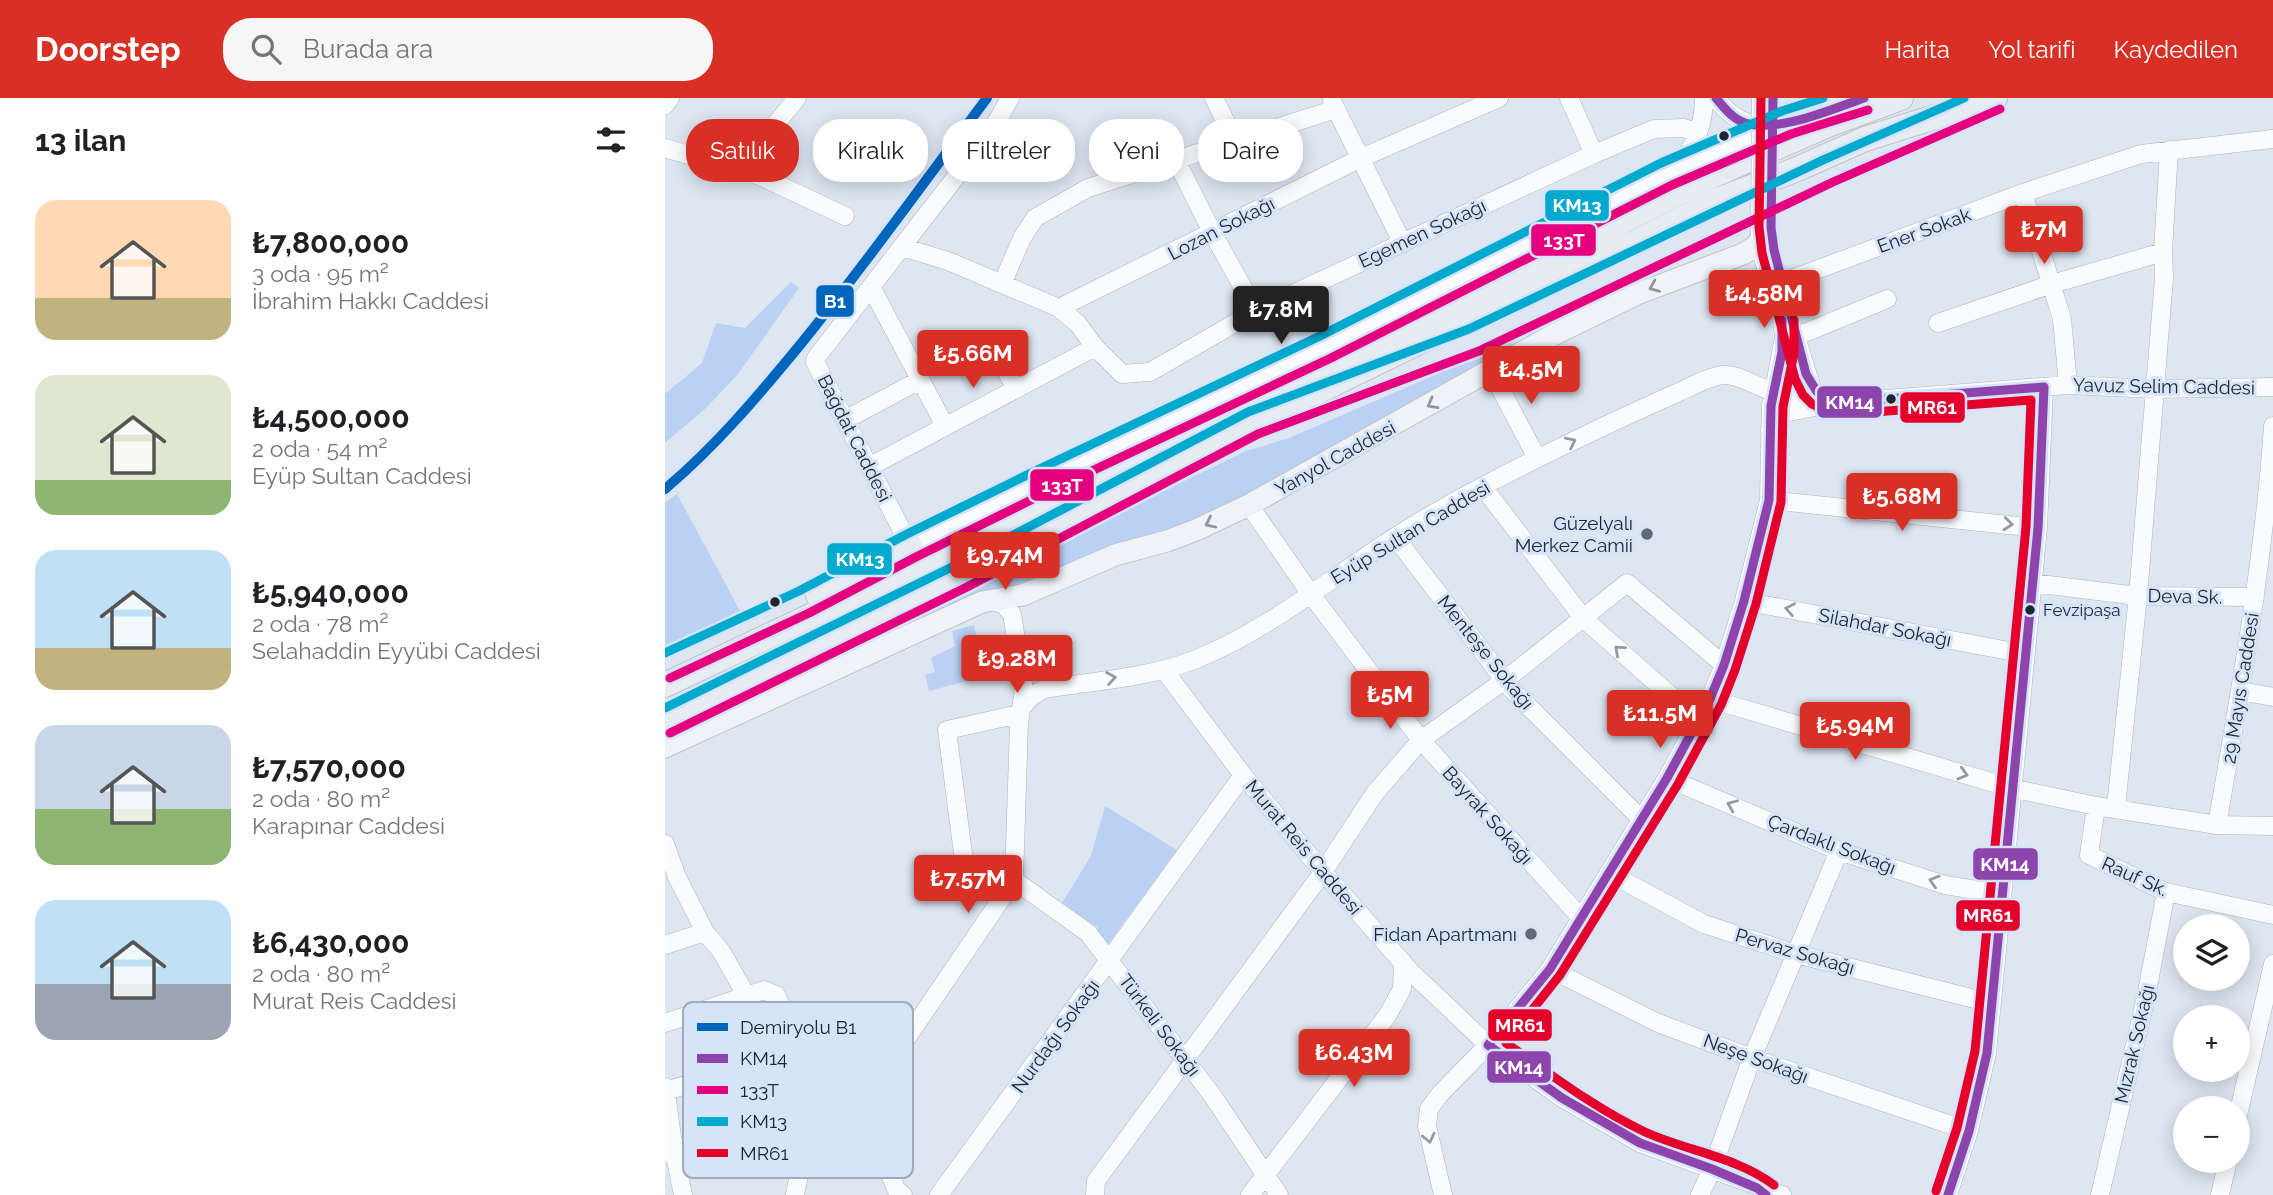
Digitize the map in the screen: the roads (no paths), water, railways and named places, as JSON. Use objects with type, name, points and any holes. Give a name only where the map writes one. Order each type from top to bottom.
[{"type":"highway","points":[[1787,122],[1864,98]]},
{"type":"highway","points":[[665,685],[1505,281],[1712,176],[1830,124],[1901,98]]},
{"type":"highway","points":[[665,722],[962,576],[1202,448],[1481,312],[1636,242],[1718,200],[1865,139],[1995,98]]},
{"type":"highway","points":[[665,667],[804,602],[909,546]]},
{"type":"main road","name":"Yanyol Caddesi","points":[[665,747],[982,602],[1009,599],[1036,590],[1115,555],[1180,536],[1249,505],[1553,335],[1637,293],[1744,254],[1756,246],[1764,234]]},
{"type":"street","points":[[665,105],[670,98]]},
{"type":"street","points":[[780,119],[797,98]]},
{"type":"street","name":"Bağdat Caddesi","points":[[909,546],[815,362],[996,123],[1010,98]]},
{"type":"street","points":[[1214,98],[1224,119]]},
{"type":"street","name":"Lozan Sokağı","points":[[1059,308],[1361,158],[1499,98]]},
{"type":"street","points":[[1569,98],[1594,154]]},
{"type":"street","points":[[1667,174],[1688,153],[1698,133],[1704,98]]},
{"type":"street","points":[[1716,98],[1725,110],[1744,123],[1754,125],[1787,122]]},
{"type":"street","points":[[1761,98],[1764,234],[1812,390],[1835,403]]},
{"type":"street","points":[[1443,1195],[1427,1126],[1429,1109],[1488,1045],[1550,969],[1667,778],[1710,699],[1745,601],[1769,500],[1770,429],[1782,352],[1783,328],[1762,254],[1773,98]]},
{"type":"street","points":[[1292,119],[1333,103],[1402,242]]},
{"type":"street","points":[[909,546],[1325,347],[1667,174],[1787,122]]},
{"type":"street","name":"Egemen Sokağı","points":[[902,247],[947,261],[1059,308],[1078,324],[1122,374],[1150,372],[1256,311],[1594,154],[1654,130],[1684,128],[1698,133]]},
{"type":"street","name":"Ener Sokak","points":[[1781,283],[2023,193],[2141,154],[2273,139]]},
{"type":"street","points":[[665,148],[686,154]]},
{"type":"street","points":[[2116,807],[2138,596],[2164,278],[2169,149]]},
{"type":"street","points":[[1184,176],[1256,311]]},
{"type":"street","points":[[773,182],[845,216]]},
{"type":"street","points":[[1002,284],[1022,238],[1035,218],[1088,188],[1107,182]]},
{"type":"street","points":[[2023,193],[2062,319],[2068,385]]},
{"type":"street","points":[[1938,323],[2052,284],[2163,252]]},
{"type":"street","points":[[871,287],[945,426]]},
{"type":"street","points":[[1795,337],[1887,299]]},
{"type":"street","points":[[991,342],[1016,389]]},
{"type":"street","points":[[869,467],[1095,346]]},
{"type":"street","points":[[1491,371],[1537,458]]},
{"type":"street","points":[[1776,391],[1791,398],[1800,396],[1805,387],[1806,374]]},
{"type":"street","name":"Eyüp Sultan Caddesi","points":[[1044,688],[1164,670],[1193,660],[1284,611],[1395,537],[1483,487],[1653,403],[1714,378],[1724,375],[1747,379],[1776,391]]},
{"type":"street","points":[[845,420],[920,380]]},
{"type":"street","name":"Yavuz Selim Caddesi","points":[[1770,429],[1779,416],[1789,412],[1835,403],[2068,385],[2155,389],[2273,387]]},
{"type":"street","points":[[1948,1195],[1969,1130],[1987,1053],[2038,528],[2044,387]]},
{"type":"street","name":"29 Mayıs Caddesi","points":[[2217,825],[2271,495],[2273,426]]},
{"type":"street","points":[[1483,487],[1584,619],[1688,711],[1710,699],[2011,788],[2096,806],[2116,807],[2217,825],[2273,826]]},
{"type":"street","points":[[1769,500],[2038,528]]},
{"type":"street","name":"Bayrak Sokağı","points":[[1249,505],[1310,593],[1421,740],[1581,918]]},
{"type":"street","name":"Menteşe Sokağı","points":[[1395,537],[1505,680],[1642,820]]},
{"type":"street","points":[[1095,1195],[1096,1181],[1323,873],[1375,793],[1421,740],[1505,680],[1627,583],[1724,665]]},
{"type":"street","name":"Deva Sk.","points":[[2032,583],[2138,596],[2255,597]]},
{"type":"street","points":[[1014,620],[1019,606],[1036,590]]},
{"type":"street","points":[[913,1029],[1014,880],[1020,711],[1024,696],[1014,620],[1009,609],[992,600]]},
{"type":"street","name":"Silahdar Sokağı","points":[[1745,601],[2025,654]]},
{"type":"street","points":[[965,869],[947,730],[1020,711],[1044,688],[1028,680],[1021,668]]},
{"type":"street","name":"Murat Reis Caddesi","points":[[1164,670],[1243,775],[1323,873],[1403,962],[1488,1045],[1562,1098],[1640,1143],[1712,1169],[1762,1191],[1782,1195]]},
{"type":"street","points":[[2240,691],[2273,697]]},
{"type":"street","name":"Nurdağı Sokağı","points":[[939,1195],[1243,775]]},
{"type":"street","name":"Çardaklı Sokağı","points":[[1667,778],[1839,851],[1945,885],[2001,894]]},
{"type":"street","name":"Rauf Sk.","points":[[2096,806],[2088,855],[2166,892],[2273,915]]},
{"type":"street","points":[[665,844],[671,879],[705,932],[722,951],[746,995]]},
{"type":"street","points":[[1700,1195],[1752,1058],[1839,851]]},
{"type":"street","name":"Pervaz Sokağı","points":[[1609,873],[1704,924],[1796,954],[1991,1003]]},
{"type":"street","name":"Türkeli Sokağı","points":[[1014,880],[1088,933],[1185,1058],[1279,1195]]},
{"type":"street","name":"Mızrak Sokağı","points":[[2100,1195],[2146,996],[2166,892]]},
{"type":"street","points":[[665,944],[705,932]]},
{"type":"street","points":[[1250,1195],[1387,1016],[1402,989],[1403,962]]},
{"type":"street","points":[[2242,1096],[2273,964]]},
{"type":"street","name":"Neşe Sokağı","points":[[1550,969],[1658,1023],[1752,1058],[1969,1130]]},
{"type":"street","points":[[726,1002],[764,990],[776,995],[779,1002]]},
{"type":"street","points":[[665,1023],[683,1017]]},
{"type":"street","points":[[683,1084],[665,1089],[669,1152],[683,1195]]},
{"type":"street","points":[[2220,1195],[2225,1173]]},
{"type":"street","points":[[891,1178],[895,1189],[903,1195]]},
{"type":"street","points":[[789,1195],[796,1195]]},
{"type":"rail line","name":"B1","points":[[665,489],[719,438],[800,345],[987,98]]},
{"type":"place","name":"Güzelyalı Merkez Camii","points":[[1647,534]]},
{"type":"place","name":"Fevzipaşa","points":[[2030,610]]},
{"type":"place","name":"Fidan Apartmanı","points":[[1531,934]]}]
